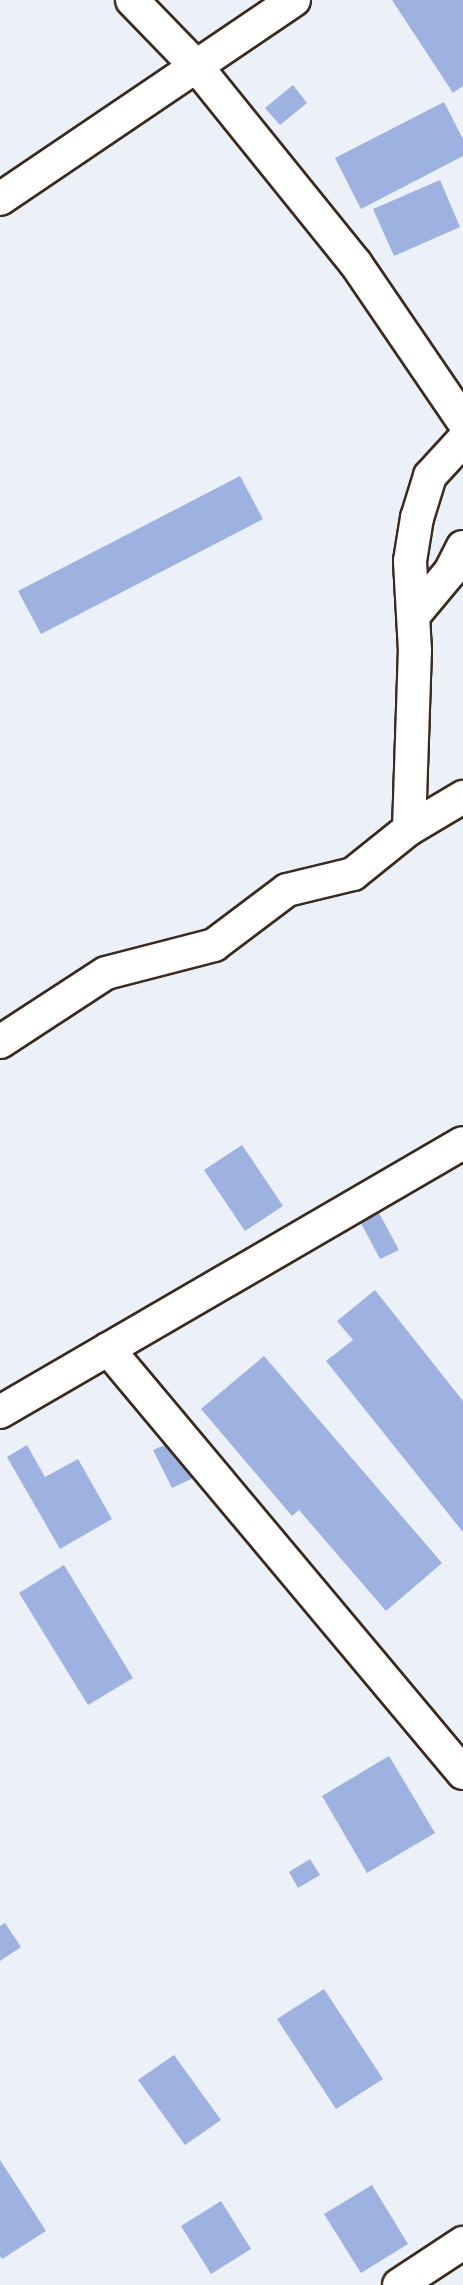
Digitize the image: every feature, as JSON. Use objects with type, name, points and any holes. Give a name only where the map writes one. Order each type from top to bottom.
[{"type":"street","points":[[132,0],[197,67],[356,264],[463,421]]},
{"type":"street","points":[[0,199],[294,0]]},
{"type":"street","points":[[409,830],[414,615],[410,561],[417,518],[430,476],[463,440]]},
{"type":"street","points":[[414,615],[450,572],[463,547]]},
{"type":"street","points":[[0,1042],[106,973],[214,945],[287,890],[354,874],[409,830],[463,797]]},
{"type":"street","points":[[0,1412],[463,1143]]},
{"type":"street","points":[[108,1349],[463,1773]]},
{"type":"street","points":[[399,2285],[463,2243]]},
{"type":"building","points":[[392,0],[463,0],[463,86],[453,93]]},
{"type":"building","points":[[293,85],[307,103],[280,125],[265,108]]},
{"type":"building","points":[[444,102],[463,139],[463,156],[361,209],[335,158]]},
{"type":"building","points":[[440,180],[460,227],[394,256],[373,209]]},
{"type":"building","points":[[240,476],[263,519],[41,634],[18,591]]},
{"type":"building","points":[[242,1145],[283,1206],[245,1231],[204,1170]]},
{"type":"building","points":[[379,1213],[399,1250],[380,1259],[361,1223]]},
{"type":"building","points":[[375,1290],[463,1401],[463,1532],[326,1361],[353,1340],[337,1321]]},
{"type":"building","points":[[264,1356],[442,1563],[386,1611],[299,1510],[292,1516],[201,1409]]},
{"type":"building","points":[[174,1441],[193,1478],[172,1488],[153,1450]]},
{"type":"building","points":[[27,1445],[45,1477],[78,1459],[112,1519],[60,1549],[7,1457]]},
{"type":"building","points":[[64,1565],[133,1678],[88,1705],[19,1593]]},
{"type":"building","points":[[389,1756],[435,1833],[367,1873],[322,1796]]},
{"type":"building","points":[[310,1859],[320,1875],[298,1888],[289,1872]]},
{"type":"building","points":[[5,1923],[21,1947],[0,1961],[0,1926]]},
{"type":"building","points":[[324,1989],[383,2079],[336,2109],[277,2019]]},
{"type":"building","points":[[174,2055],[221,2120],[185,2145],[138,2080]]},
{"type":"building","points":[[0,2160],[46,2231],[2,2259],[0,2256]]},
{"type":"building","points":[[372,2185],[408,2244],[361,2273],[324,2214]]},
{"type":"building","points":[[221,2201],[251,2249],[211,2274],[181,2226]]}]
